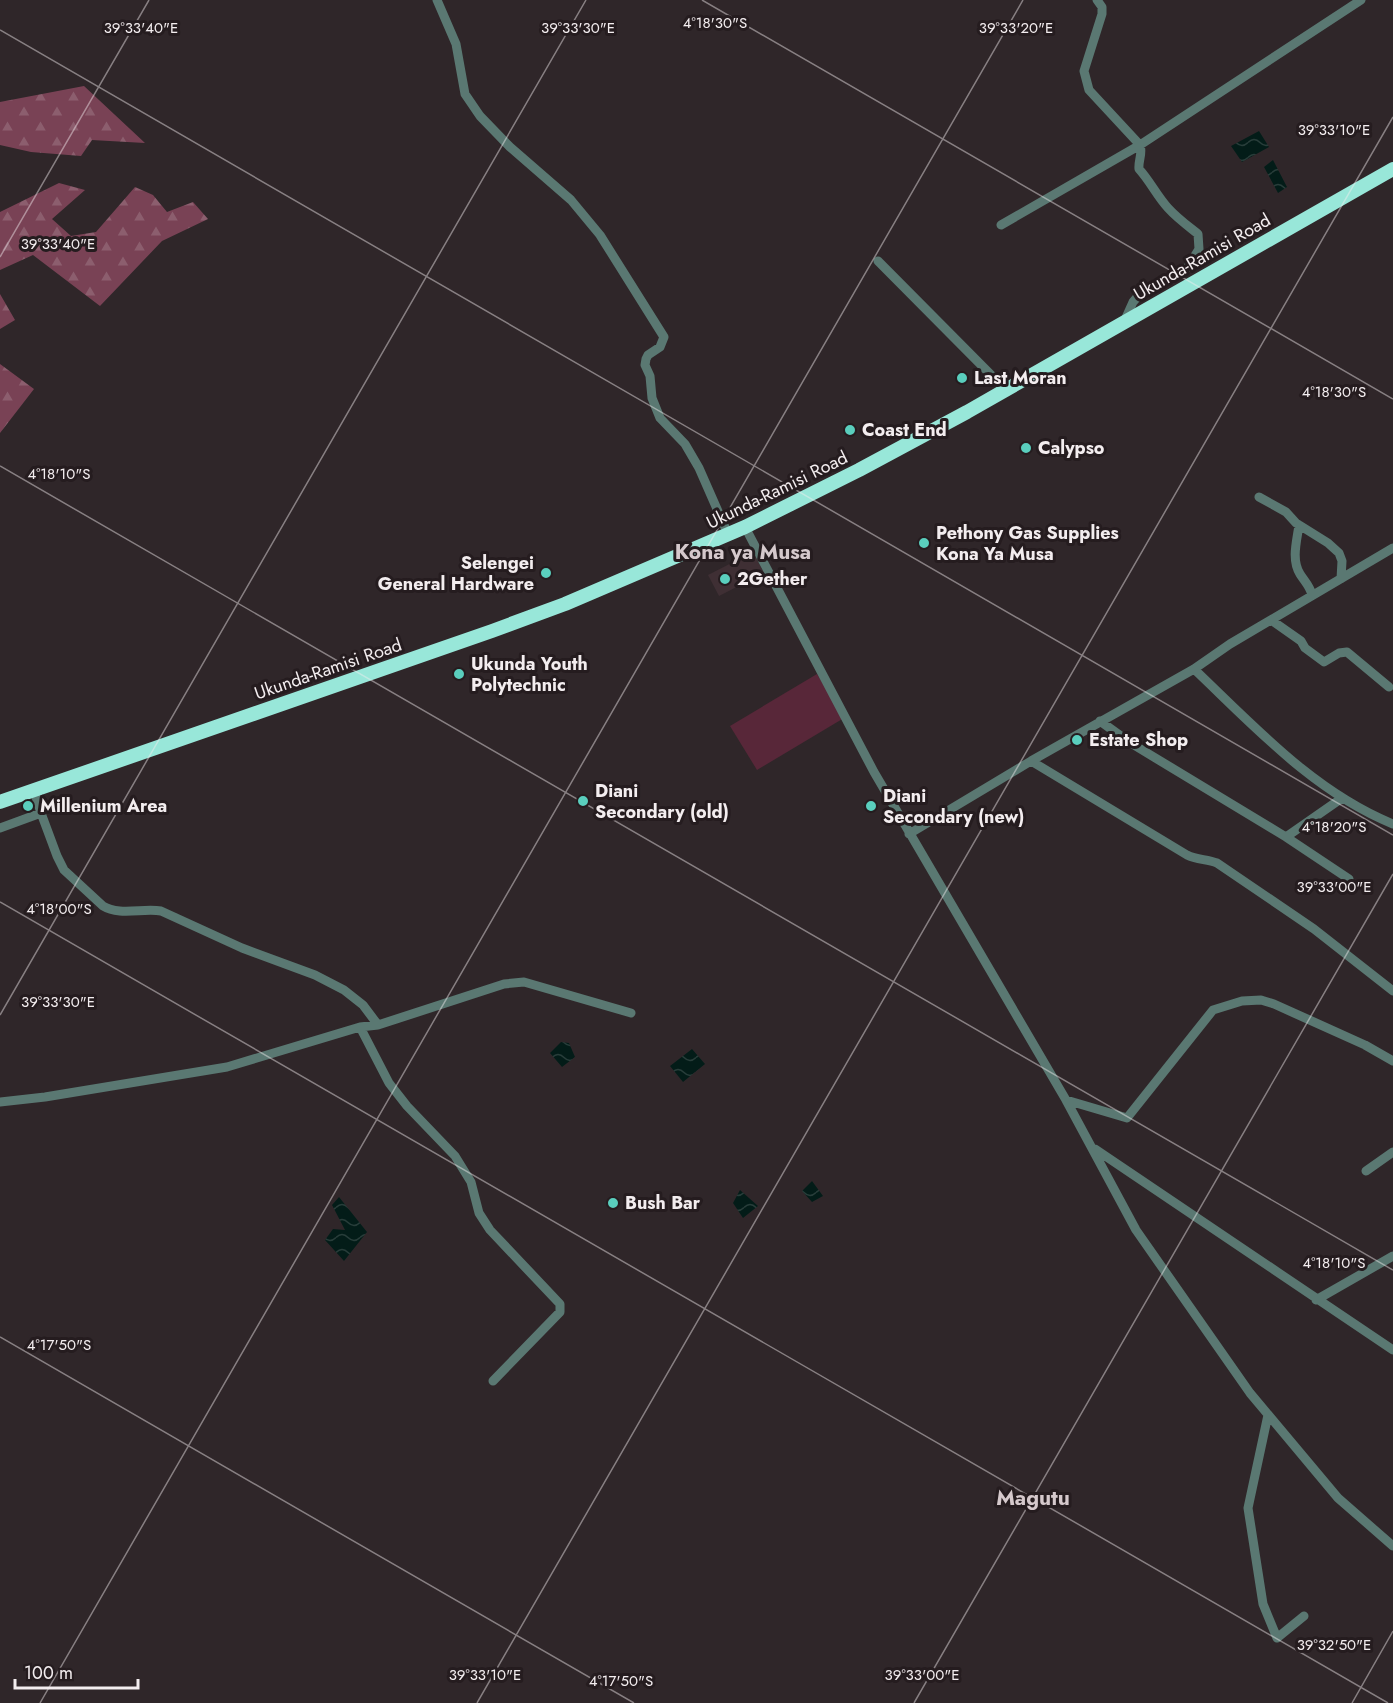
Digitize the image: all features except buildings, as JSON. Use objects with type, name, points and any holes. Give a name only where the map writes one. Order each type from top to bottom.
[{"type":"highway","name":"Ukunda-Ramisi Road","points":[[0,802],[492,631],[565,604],[745,527],[859,470],[1393,169]]},
{"type":"street","points":[[437,0],[456,44],[465,94],[480,116],[510,147],[571,200],[600,235],[664,337],[660,347],[646,359],[645,365],[650,376],[652,398],[660,418],[686,444],[728,534]]},
{"type":"street","points":[[1097,0],[1102,7],[1102,14],[1084,71],[1089,90],[1140,145],[1142,150],[1138,161],[1139,169],[1169,209],[1198,234],[1199,249],[1188,267],[1139,295],[1133,302],[1124,322]]},
{"type":"street","points":[[1000,225],[1140,145],[1361,0]]},
{"type":"street","points":[[878,261],[1005,389]]},
{"type":"street","points":[[1259,497],[1286,512],[1299,525],[1328,543],[1339,553],[1342,561],[1341,579]]},
{"type":"street","points":[[1299,525],[1295,558],[1299,573],[1310,587],[1312,595]]},
{"type":"street","points":[[745,527],[909,834],[1066,1100],[1136,1230],[1250,1393],[1338,1498],[1393,1546]]},
{"type":"street","points":[[909,834],[1100,721],[1194,669],[1312,595],[1393,548]]},
{"type":"street","points":[[1271,620],[1324,662],[1339,653],[1347,652],[1389,687]]},
{"type":"street","points":[[1194,669],[1282,753],[1342,798],[1393,824]]},
{"type":"street","points":[[1100,721],[1138,748],[1286,837],[1349,879]]},
{"type":"street","points":[[1031,761],[1186,855],[1217,863],[1314,929],[1393,991]]},
{"type":"street","points":[[34,791],[64,870],[103,906],[109,910],[161,911],[242,948],[315,975],[344,990],[363,1005],[378,1025]]},
{"type":"street","points":[[1286,837],[1342,798]]},
{"type":"street","points":[[0,828],[41,813]]},
{"type":"street","points":[[0,1102],[45,1097],[227,1067],[360,1027],[378,1025],[504,984],[524,982],[631,1013]]},
{"type":"street","points":[[1066,1100],[1127,1118],[1213,1010],[1242,1001],[1261,1000],[1274,1004],[1365,1045],[1393,1061]]},
{"type":"street","points":[[360,1027],[389,1083],[407,1106],[455,1156],[471,1182],[479,1213],[490,1230],[560,1305],[560,1312],[493,1381]]},
{"type":"street","points":[[1093,1148],[1393,1350]]},
{"type":"street","points":[[1366,1171],[1393,1152]]},
{"type":"street","points":[[1316,1299],[1393,1256]]},
{"type":"street","points":[[1268,1415],[1248,1508],[1263,1604],[1277,1638],[1304,1616]]},
{"type":"shaded area","points":[[753,552],[764,573],[719,596],[708,575]]},
{"type":"shaded area","points":[[817,674],[844,718],[757,770],[730,726]]},
{"type":"green space","points":[[84,86],[145,143],[92,140],[81,156],[31,152],[0,145],[0,102]]},
{"type":"green space","points":[[59,183],[85,190],[52,219],[71,236],[96,232],[135,187],[153,195],[167,212],[193,202],[208,219],[162,241],[100,306],[33,255],[0,270],[0,212]]},
{"type":"green space","points":[[0,294],[15,320],[0,329]]},
{"type":"green space","points":[[0,364],[34,389],[0,433]]},
{"type":"water","points":[[1259,131],[1269,147],[1242,162],[1231,146]]},
{"type":"water","points":[[1273,160],[1287,187],[1278,193],[1264,167]]},
{"type":"water","points":[[561,1042],[569,1043],[575,1057],[562,1067],[550,1053]]},
{"type":"water","points":[[692,1049],[705,1064],[683,1082],[670,1066]]},
{"type":"water","points":[[812,1181],[823,1196],[812,1202],[802,1191]]},
{"type":"water","points":[[740,1190],[758,1206],[743,1218],[733,1203]]},
{"type":"water","points":[[339,1197],[367,1232],[344,1261],[325,1240],[333,1229],[345,1230],[332,1205]]},
{"type":"place","name":"Last Moran","points":[[962,378]]},
{"type":"place","name":"Coast End","points":[[850,430]]},
{"type":"place","name":"Calypso","points":[[1026,448]]},
{"type":"place","name":"Pethony Gas Supplies Kona Ya Musa","points":[[924,543]]},
{"type":"place","name":"Selengei General Hardware","points":[[546,573]]},
{"type":"place","name":"2Gether","points":[[725,579]]},
{"type":"place","name":"Ukunda Youth Polytechnic","points":[[459,674]]},
{"type":"place","name":"Estate Shop","points":[[1077,740]]},
{"type":"place","name":"Diani Secondary (old)","points":[[583,801]]},
{"type":"place","name":"Millenium Area","points":[[28,806]]},
{"type":"place","name":"Diani Secondary (new)","points":[[871,806]]},
{"type":"place","name":"Bush Bar","points":[[613,1203]]},
{"type":"district","name":"Kona ya Musa","points":[[743,552]]},
{"type":"district","name":"Magutu","points":[[1033,1498]]}]
